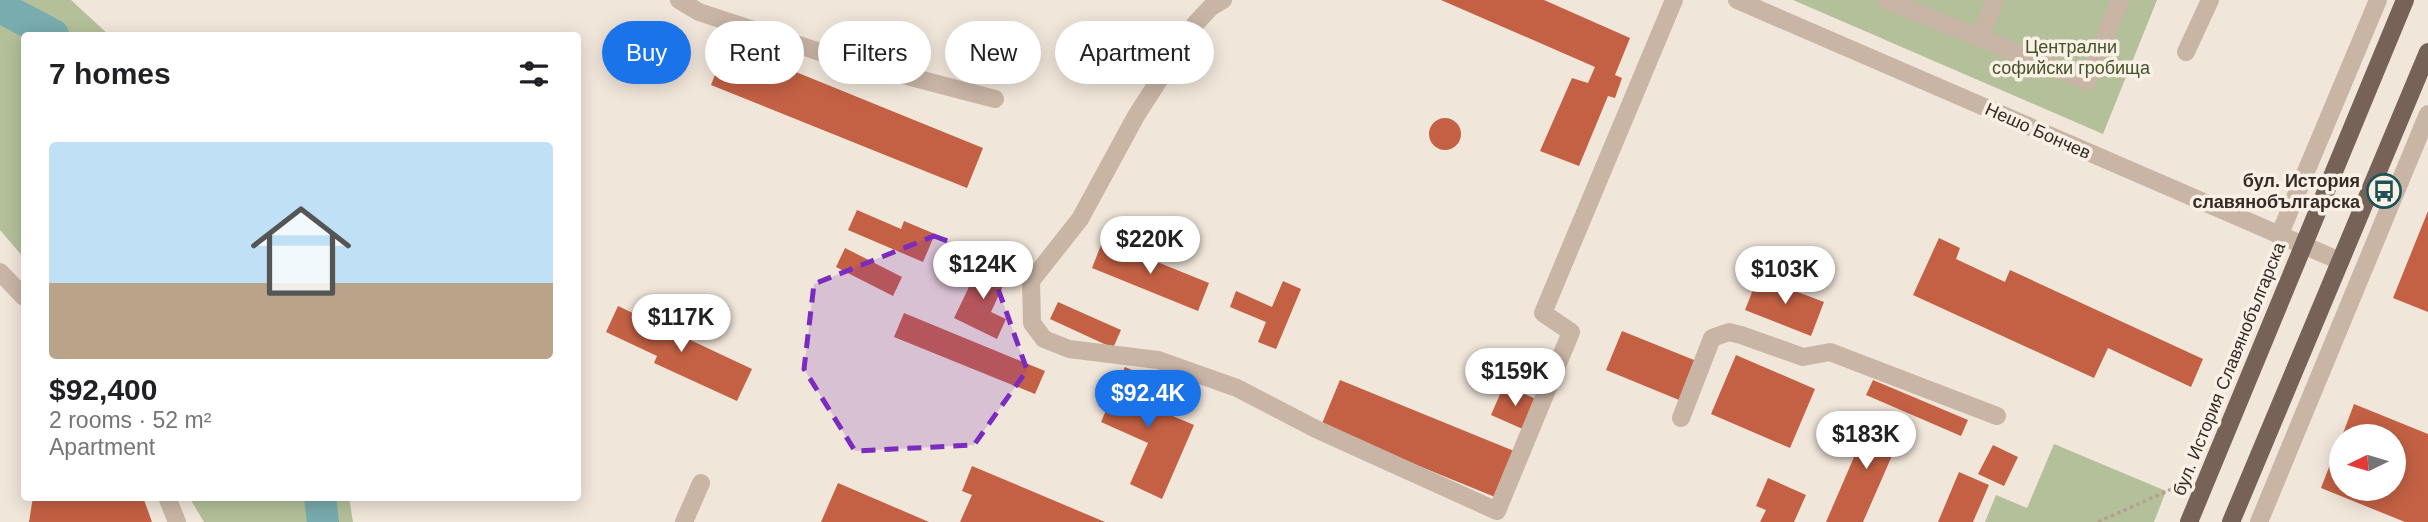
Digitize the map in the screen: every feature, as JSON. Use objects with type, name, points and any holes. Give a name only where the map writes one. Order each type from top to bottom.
[{"type":"main road","name":"бул. История Славянобългарска","points":[[2189,522],[2405,0]]},
{"type":"main road","points":[[2231,522],[2428,52]]},
{"type":"street","points":[[679,0],[699,12],[838,58],[995,99]]},
{"type":"street","points":[[1223,0],[1211,7],[1195,24],[1136,116],[1080,219],[1031,281],[1032,323],[1045,339],[1069,349],[1158,360],[1237,388],[1316,429],[1497,511],[1571,332],[1543,313],[1674,0]]},
{"type":"street","points":[[1886,0],[2087,81],[2120,0]]},
{"type":"street","points":[[1980,38],[1995,0]]},
{"type":"street","points":[[2186,52],[2210,0]]},
{"type":"street","name":"бул. История Славянобългарска","points":[[2279,236],[2378,0]]},
{"type":"street","name":"Нешо Бончев","points":[[1747,2],[2340,261]]},
{"type":"street","points":[[2259,522],[2428,114]]},
{"type":"street","points":[[0,272],[21,294]]},
{"type":"street","points":[[1681,418],[1712,338],[1729,332],[1804,357],[1830,352],[1997,415]]},
{"type":"street","points":[[684,522],[701,482]]},
{"type":"street","points":[[169,501],[177,522]]},
{"type":"path","points":[[2098,522],[2176,486]]},
{"type":"highlighted area","points":[[934,236],[986,255],[1027,370],[974,445],[855,451],[804,369],[814,284]]},
{"type":"green space","points":[[0,0],[71,0],[106,32],[21,32],[21,254],[0,230]]},
{"type":"green space","name":"Централни софийски гробища","points":[[1793,0],[2157,0],[2103,134]]},
{"type":"green space","points":[[2054,444],[2166,491],[2154,522],[1985,522],[1996,495],[2027,508]]},
{"type":"green space","points":[[191,501],[350,501],[353,522],[204,522]]},
{"type":"building","points":[[1441,0],[1544,0],[1630,38],[1615,75],[1622,78],[1615,98],[1608,96],[1579,166],[1540,151],[1572,78],[1588,83],[1595,67]]},
{"type":"building","points":[[804,75],[818,81],[818,84],[825,84],[983,148],[967,188],[711,85],[804,84]]},
{"type":"building","points":[[1445,118],[1456,123],[1461,134],[1456,145],[1445,150],[1434,145],[1429,134],[1434,123]]},
{"type":"building","points":[[857,210],[901,229],[904,221],[935,234],[923,262],[848,230]]},
{"type":"building","points":[[2428,211],[2428,312],[2393,298]]},
{"type":"building","points":[[1939,238],[1960,248],[1956,259],[2005,282],[2010,270],[2203,359],[2191,387],[2108,348],[2094,378],[1913,295]]},
{"type":"building","points":[[1103,240],[1209,283],[1198,311],[1092,268]]},
{"type":"building","points":[[845,248],[902,277],[893,296],[836,267]]},
{"type":"building","points":[[981,262],[1008,275],[991,312],[1006,319],[997,339],[954,318]]},
{"type":"building","points":[[1758,277],[1824,302],[1811,336],[1745,310]]},
{"type":"building","points":[[1283,281],[1301,289],[1276,349],[1258,342],[1266,322],[1230,307],[1236,291],[1272,307]]},
{"type":"building","points":[[1058,302],[1121,330],[1113,348],[1050,319]]},
{"type":"building","points":[[618,306],[752,369],[737,401],[654,363],[657,356],[606,332]]},
{"type":"building","points":[[904,313],[1045,371],[1035,394],[894,337]]},
{"type":"building","points":[[1622,331],[1699,362],[1684,402],[1606,370]]},
{"type":"building","points":[[1736,355],[1815,389],[1790,448],[1711,414]]},
{"type":"building","points":[[1125,367],[1164,384],[1154,408],[1194,425],[1162,499],[1130,484],[1148,443],[1101,422]]},
{"type":"building","points":[[1340,380],[1514,451],[1495,497],[1321,426]]},
{"type":"building","points":[[1873,380],[1968,420],[1961,436],[1866,395]]},
{"type":"building","points":[[1504,385],[1538,400],[1525,430],[1491,415]]},
{"type":"building","points":[[2354,404],[2403,424],[2346,424]]},
{"type":"building","points":[[1873,413],[1905,426],[1863,522],[1826,522]]},
{"type":"building","points":[[2406,425],[2428,434],[2428,522],[2405,522],[2353,501],[2406,501]]},
{"type":"building","points":[[1993,445],[2018,457],[2004,486],[1978,474]]},
{"type":"building","points":[[972,466],[1105,522],[960,522],[972,495],[962,491]]},
{"type":"building","points":[[2329,467],[2329,491],[2321,488]]},
{"type":"building","points":[[1959,472],[1989,485],[1973,522],[1938,522]]},
{"type":"building","points":[[1768,478],[1806,495],[1794,522],[1760,522],[1766,510],[1756,506]]},
{"type":"building","points":[[838,483],[929,522],[821,522]]},
{"type":"building","points":[[32,501],[144,501],[152,522],[29,522]]},
{"type":"waterway","points":[[0,7],[47,32]]},
{"type":"waterway","points":[[320,501],[323,522]]},
{"type":"place","name":"бул. История славянобългарска","points":[[2384,191]]}]
